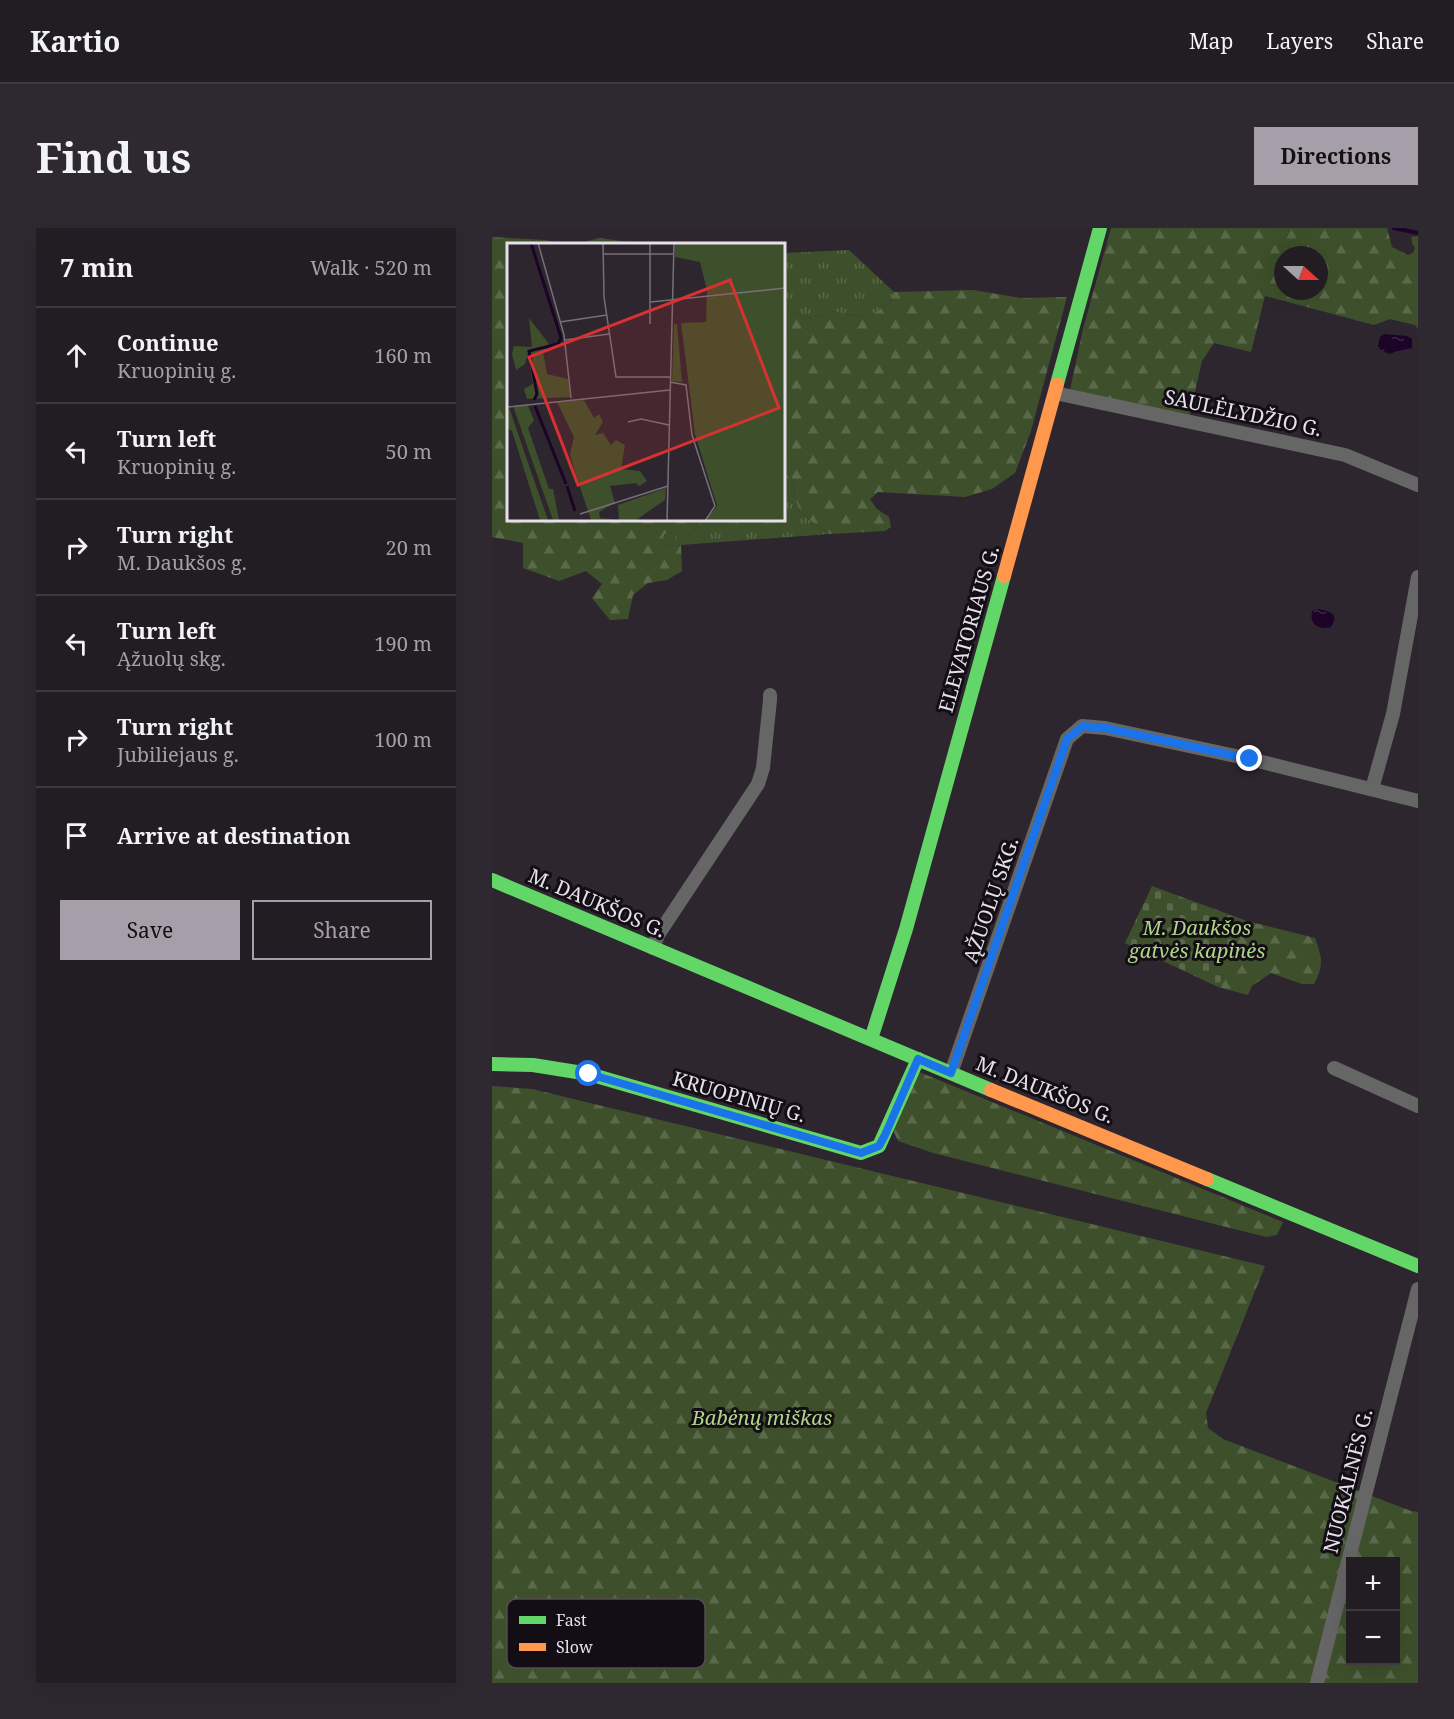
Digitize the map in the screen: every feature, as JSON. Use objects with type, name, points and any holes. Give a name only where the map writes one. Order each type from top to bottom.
[{"type":"street","name":"ELEVATORIAUS G.","points":[[871,1039],[906,929],[1100,228]]},
{"type":"street","name":"SAULĖLYDŽIO G.","points":[[1055,393],[1345,455],[1418,485]]},
{"type":"street","points":[[1418,577],[1393,714],[1372,789],[1418,801]]},
{"type":"street","points":[[653,948],[658,935],[758,784],[763,768],[770,695]]},
{"type":"street","name":"ĄŽUOLŲ SKG.","points":[[951,1073],[1067,739],[1083,726],[1105,728],[1250,759],[1372,789]]},
{"type":"street","name":"M. DAUKŠOS G.","points":[[492,880],[1418,1266]]},
{"type":"street","name":"KRUOPINIŲ G.","points":[[492,1064],[533,1065],[589,1074],[861,1153],[879,1146],[918,1059]]},
{"type":"street","points":[[1334,1068],[1418,1106]]},
{"type":"street","name":"NUOKALNĖS G.","points":[[1317,1683],[1418,1289]]},
{"type":"green space","points":[[1111,228],[1387,228],[1392,247],[1408,255],[1413,253],[1415,248],[1411,237],[1418,236],[1418,329],[1415,325],[1390,319],[1374,325],[1280,300],[1328,300],[1328,246],[1274,246],[1274,298],[1265,296],[1251,352],[1214,343],[1202,361],[1189,418],[1070,390],[1083,329]]},
{"type":"green space","points":[[492,237],[562,243],[507,243],[507,520],[702,520],[690,535],[682,540],[670,533],[665,534],[663,543],[670,547],[681,545],[682,571],[667,580],[648,583],[633,595],[628,619],[610,620],[592,598],[602,584],[586,571],[559,581],[523,568],[523,543],[492,537]]},
{"type":"green space","points":[[600,238],[636,243],[579,243]]},
{"type":"green space","points":[[849,250],[894,292],[890,302],[867,318],[831,311],[820,316],[806,318],[791,313],[784,306],[784,253]]},
{"type":"green space","points":[[973,290],[1021,298],[1067,297],[1031,431],[1015,473],[992,489],[965,497],[878,492],[870,499],[877,509],[889,517],[891,527],[885,531],[830,534],[800,512],[795,497],[794,482],[784,471],[784,306],[791,313],[806,318],[820,316],[831,311],[867,318],[890,302],[894,292]]},
{"type":"green space","points":[[784,471],[794,482],[795,497],[800,512],[830,534],[670,547],[663,543],[666,534],[670,533],[682,540],[693,532],[702,520],[784,520]]},
{"type":"green space","name":"M. Daukšos gatvės kapinės","points":[[1152,886],[1247,921],[1218,987],[1125,943]]},
{"type":"green space","points":[[1247,921],[1315,938],[1321,961],[1314,984],[1302,984],[1271,973],[1252,986],[1248,995],[1218,987]]},
{"type":"green space","points":[[917,1071],[1283,1222],[1277,1235],[1266,1237],[933,1153],[898,1141],[893,1130]]},
{"type":"green space","name":"Babėnų miškas","points":[[492,1086],[532,1089],[1265,1266],[1206,1413],[1208,1428],[1223,1439],[1418,1512],[1418,1683],[492,1683]]},
{"type":"water","points":[[1384,334],[1407,336],[1412,339],[1412,348],[1391,354],[1385,352],[1378,346],[1380,337]]},
{"type":"water","points":[[1313,610],[1330,612],[1334,616],[1331,627],[1319,627],[1313,622]]},
{"type":"waterway","points":[[1394,228],[1418,233]]},
{"type":"traffic: fast","points":[[1057,384],[1100,228]]},
{"type":"traffic: fast","points":[[871,1039],[906,929],[1004,576]]},
{"type":"traffic: fast","points":[[492,880],[991,1090]]},
{"type":"traffic: fast","points":[[492,1064],[533,1065],[589,1074],[861,1153],[879,1146],[918,1059]]},
{"type":"traffic: fast","points":[[1207,1179],[1418,1266]]},
{"type":"traffic: slow","points":[[1004,576],[1057,384]]},
{"type":"traffic: slow","points":[[991,1090],[1207,1179]]},
{"type":"route","points":[[589,1074],[861,1153],[879,1146],[918,1059],[951,1073],[1067,739],[1083,726],[1105,728],[1250,759]]}]
